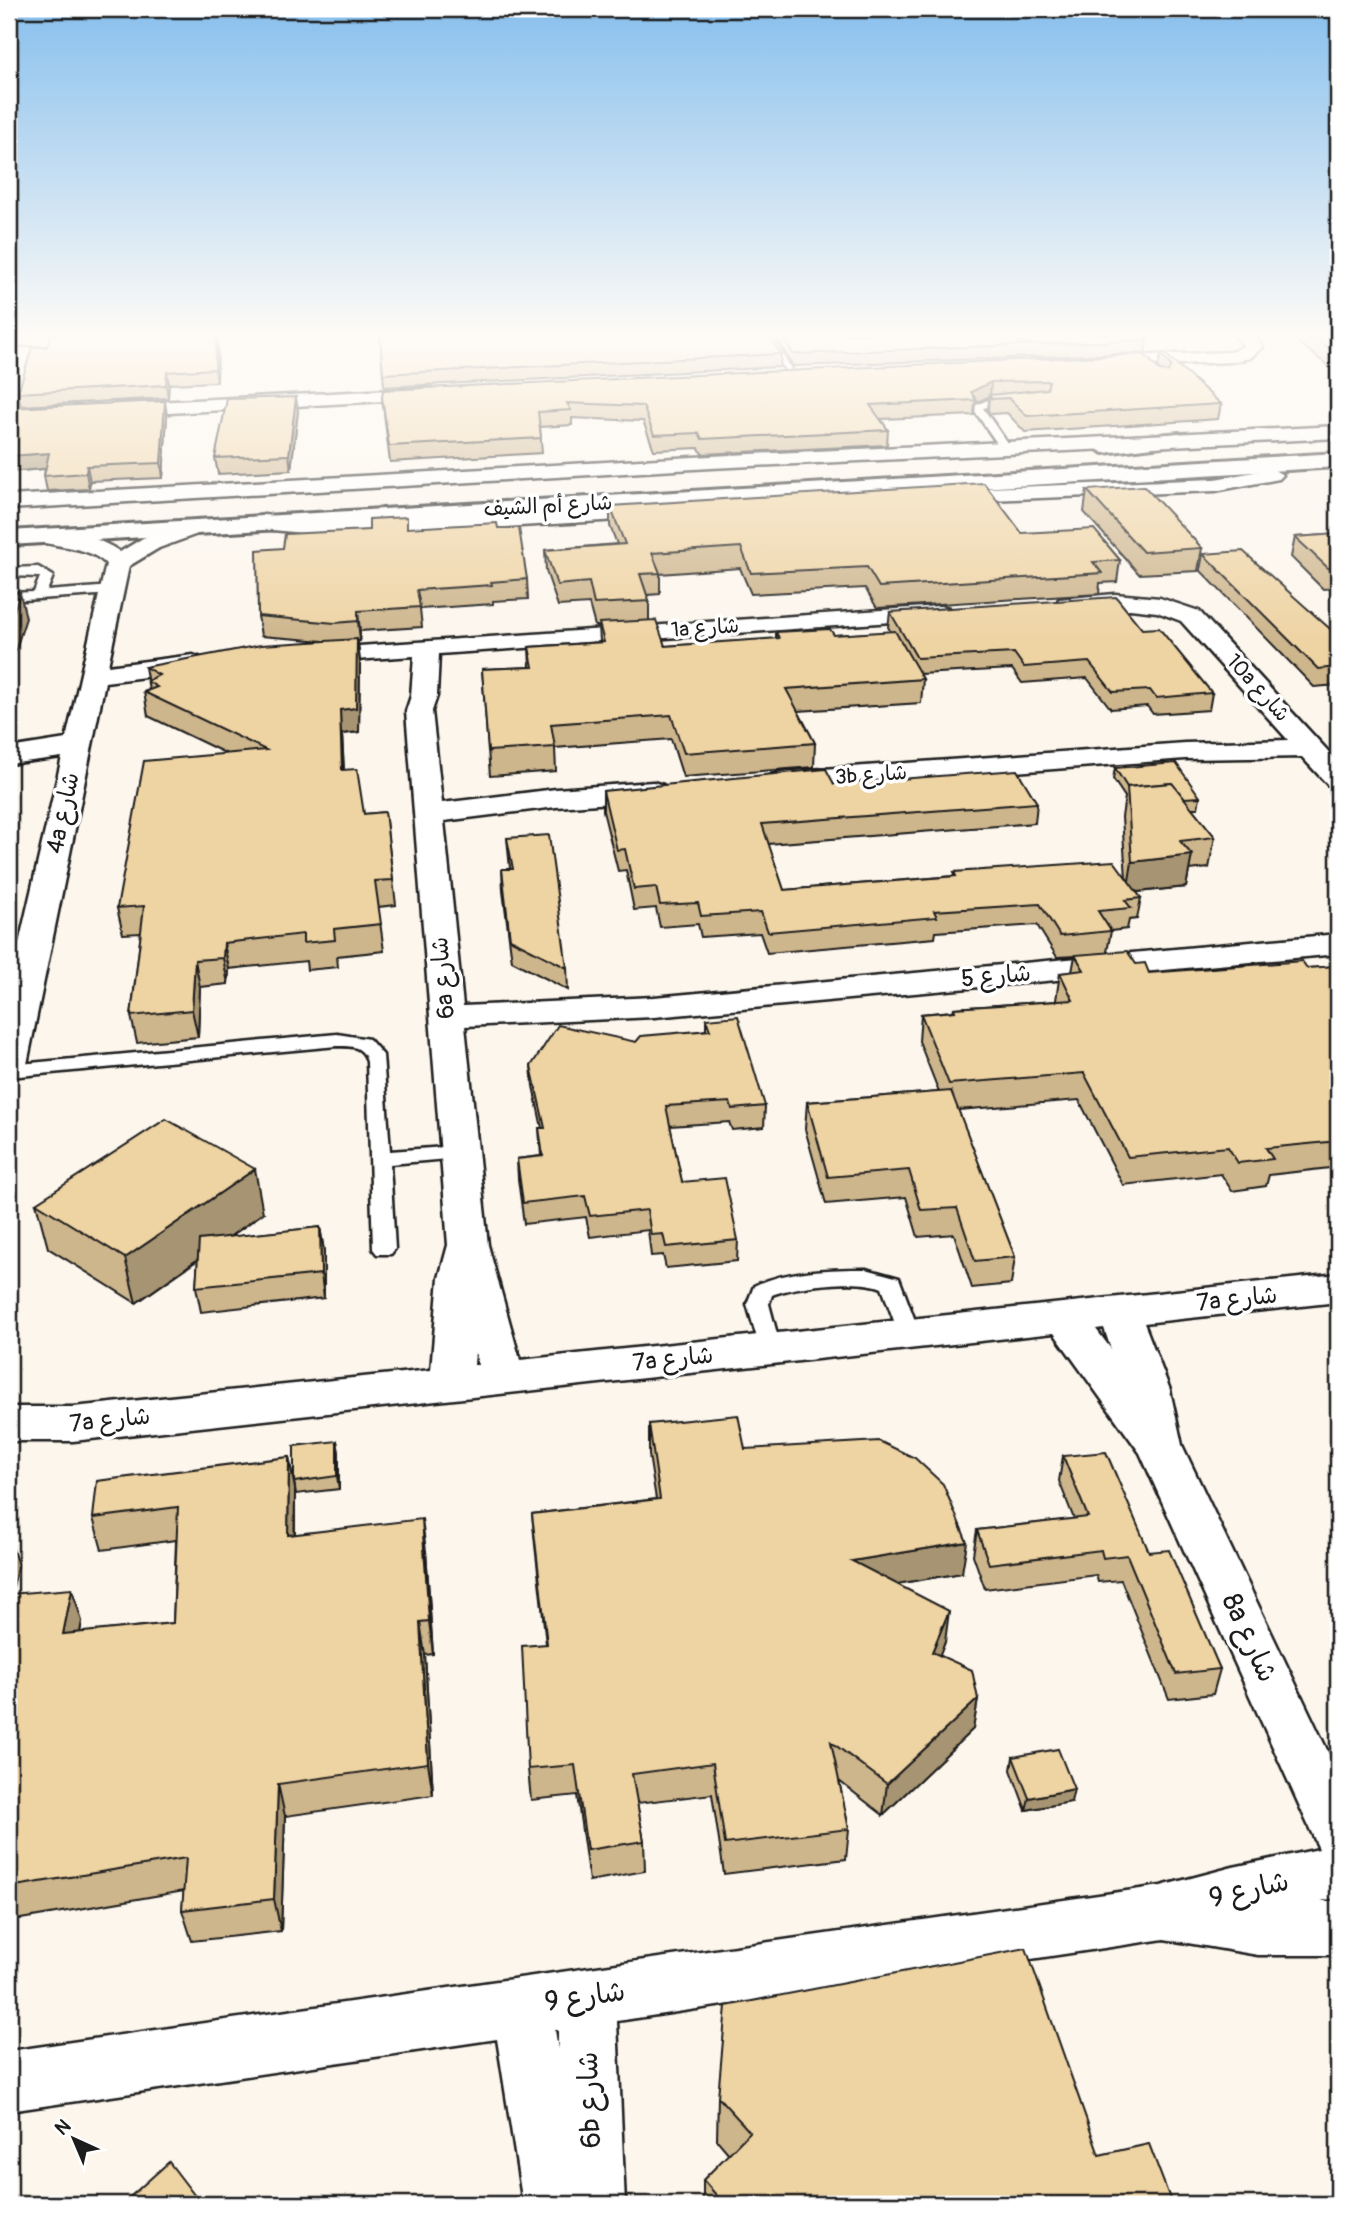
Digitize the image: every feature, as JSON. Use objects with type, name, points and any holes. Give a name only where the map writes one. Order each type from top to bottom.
[{"type":"main road","points":[[510,489],[552,481],[1129,446],[1179,439]]},
{"type":"main road","name":"شارع أم الشيف","points":[[9,517],[1338,442]]},
{"type":"main road","name":"شارع أم الشيف","points":[[9,537],[1338,460]]},
{"type":"main road","points":[[958,481],[1016,484],[1338,474]]},
{"type":"street","name":"شارع أم الشيف","points":[[9,503],[71,497],[1218,437]]},
{"type":"street","points":[[263,522],[342,530],[1090,488],[1215,485],[1272,475]]},
{"type":"street","points":[[115,577],[151,543],[195,527]]},
{"type":"street","points":[[41,536],[83,541],[111,555],[115,577]]},
{"type":"street","name":"4a شارع","points":[[9,1064],[115,577]]},
{"type":"street","name":"10a شارع","points":[[1048,606],[1117,601],[1170,606],[1190,616],[1204,628],[1338,779]]},
{"type":"street","name":"1a شارع","points":[[292,656],[965,611]]},
{"type":"street","name":"6a شارع","points":[[419,711],[424,696],[427,647]]},
{"type":"street","name":"6a شارع","points":[[399,649],[411,696],[419,711],[468,1245],[503,1377]]},
{"type":"street","points":[[94,668],[205,662]]},
{"type":"street","name":"3b شارع","points":[[748,784],[1305,742]]},
{"type":"street","points":[[9,757],[76,753]]},
{"type":"street","points":[[428,807],[679,789]]},
{"type":"street","name":"شارع 5","points":[[448,1027],[598,1019],[654,1007],[1338,944]]},
{"type":"street","name":"6a شارع","points":[[451,1383],[461,1267],[468,1245]]},
{"type":"street","name":"7a شارع","points":[[9,1424],[74,1424],[1338,1288]]},
{"type":"street","name":"8a شارع","points":[[1119,1312],[1148,1390],[1159,1445],[1338,1831]]},
{"type":"street","name":"8a شارع","points":[[1066,1319],[1159,1445]]},
{"type":"street","name":"شارع 9","points":[[9,2081],[1161,1913],[1233,1893],[1338,1871]]},
{"type":"street","name":"شارع 9","points":[[1161,1913],[1258,1928],[1338,1928]]},
{"type":"street","name":"6b شارع","points":[[587,1996],[593,2204]]},
{"type":"street","name":"6b شارع","points":[[520,2006],[555,2204]]},
{"type":"lane","points":[[998,437],[1005,447]]},
{"type":"lane","points":[[9,572],[38,571],[47,574],[39,595]]},
{"type":"lane","points":[[9,597],[39,595],[115,577]]},
{"type":"lane","points":[[9,1071],[353,1040],[366,1044],[374,1052],[383,1249]]},
{"type":"lane","points":[[380,1158],[459,1152]]},
{"type":"lane","points":[[770,1349],[758,1304],[762,1291],[779,1285],[853,1277],[875,1276],[891,1283],[909,1334]]},
{"type":"building","points":[[9,437],[163,437],[161,463],[87,466],[86,473],[44,476],[49,453],[9,456]]},
{"type":"building","points":[[219,437],[291,437],[289,455],[215,458]]},
{"type":"building","points":[[388,437],[541,438],[389,446]]},
{"type":"building","points":[[701,437],[738,437],[702,439]]},
{"type":"building","points":[[984,483],[1022,533],[1094,529],[1120,560],[1093,562],[1102,573],[879,587],[867,567],[751,573],[741,547],[652,553],[660,573],[640,574],[649,601],[594,604],[589,582],[557,585],[545,550],[625,544],[610,506]]},
{"type":"building","points":[[1144,486],[1202,548],[1143,552],[1087,490]]},
{"type":"building","points":[[407,517],[407,528],[497,523],[498,528],[519,528],[527,579],[491,582],[492,585],[417,590],[420,607],[358,611],[358,621],[335,623],[258,616],[257,550],[283,548],[285,534],[369,530],[369,519]]},
{"type":"building","points":[[1338,534],[1338,567],[1328,568],[1295,537]]},
{"type":"building","points":[[1243,551],[1338,636],[1338,667],[1318,669],[1203,554]]},
{"type":"building","points":[[9,593],[20,593],[9,626]]},
{"type":"building","points":[[1116,597],[1142,629],[1159,628],[1212,693],[1156,698],[1150,690],[1113,692],[1089,662],[1024,667],[1014,653],[917,658],[890,612]]},
{"type":"building","points":[[656,620],[665,646],[779,638],[776,632],[830,629],[834,635],[895,631],[923,679],[786,689],[815,743],[684,753],[671,715],[551,724],[555,747],[488,751],[482,669],[533,667],[529,647],[604,642],[599,623]]},
{"type":"building","points":[[357,639],[356,708],[340,710],[342,770],[357,769],[364,814],[385,812],[393,880],[375,881],[381,924],[334,929],[335,940],[303,943],[303,934],[224,943],[223,958],[195,960],[192,1010],[131,1016],[144,906],[117,908],[144,761],[266,750],[144,692],[157,687],[147,681],[159,675],[145,667],[261,645]]},
{"type":"building","points":[[1176,763],[1200,797],[1184,798],[1172,783],[1127,787],[1115,768]]},
{"type":"building","points":[[826,769],[834,784],[1017,770],[1037,803],[762,824],[784,890],[956,876],[954,872],[1114,861],[1141,898],[1125,900],[1131,908],[1098,911],[1111,931],[1060,936],[1040,904],[934,911],[937,917],[768,932],[761,912],[701,916],[698,903],[660,905],[656,887],[634,889],[625,849],[617,850],[603,791]]},
{"type":"building","points":[[1172,783],[1215,837],[1180,841],[1192,855],[1132,862],[1127,787]]},
{"type":"building","points":[[549,835],[567,968],[510,939],[502,869],[513,869],[507,838]]},
{"type":"building","points":[[1127,951],[1136,964],[1145,963],[1149,973],[1302,961],[1307,968],[1338,966],[1338,1141],[1266,1148],[1273,1159],[1238,1163],[1228,1147],[1128,1157],[1084,1073],[949,1084],[921,1014],[955,1011],[954,1008],[1073,1000],[1060,973],[1084,970],[1075,955]]},
{"type":"building","points":[[738,1016],[765,1106],[732,1109],[730,1102],[666,1106],[682,1182],[725,1178],[738,1240],[666,1247],[663,1234],[651,1235],[647,1210],[590,1216],[585,1196],[523,1203],[517,1159],[543,1156],[539,1128],[545,1128],[531,1066],[558,1025],[636,1042],[641,1036],[710,1030],[706,1019]]},
{"type":"building","points":[[951,1091],[1015,1257],[975,1261],[957,1208],[921,1210],[909,1170],[828,1177],[807,1102]]},
{"type":"building","points":[[166,1119],[255,1169],[125,1258],[36,1203]]},
{"type":"building","points":[[320,1227],[321,1274],[196,1287],[199,1240]]},
{"type":"building","points":[[738,1415],[745,1449],[879,1441],[915,1458],[943,1484],[967,1542],[852,1561],[949,1611],[932,1652],[972,1670],[978,1699],[887,1784],[831,1742],[849,1829],[725,1844],[713,1763],[632,1774],[644,1841],[587,1850],[575,1765],[528,1769],[522,1646],[547,1644],[532,1514],[660,1499],[649,1424]]},
{"type":"building","points":[[337,1441],[337,1476],[294,1482],[294,1446]]},
{"type":"building","points":[[1106,1452],[1149,1552],[1169,1550],[1220,1669],[1176,1674],[1127,1555],[1103,1558],[1101,1550],[989,1564],[977,1530],[1088,1517],[1063,1456]]},
{"type":"building","points":[[289,1457],[288,1535],[422,1519],[429,1621],[420,1622],[428,1763],[278,1784],[274,1899],[182,1910],[186,1858],[9,1887],[9,1594],[72,1589],[63,1634],[173,1623],[178,1507],[93,1518],[97,1481]]},
{"type":"building","points":[[1058,1749],[1074,1789],[1029,1798],[1013,1757]]},
{"type":"building","points":[[1026,1948],[1099,2155],[1149,2144],[1172,2204],[724,2204],[703,2180],[750,2132],[718,2097],[726,2006]]},
{"type":"building","points":[[169,2162],[201,2204],[122,2204]]}]
